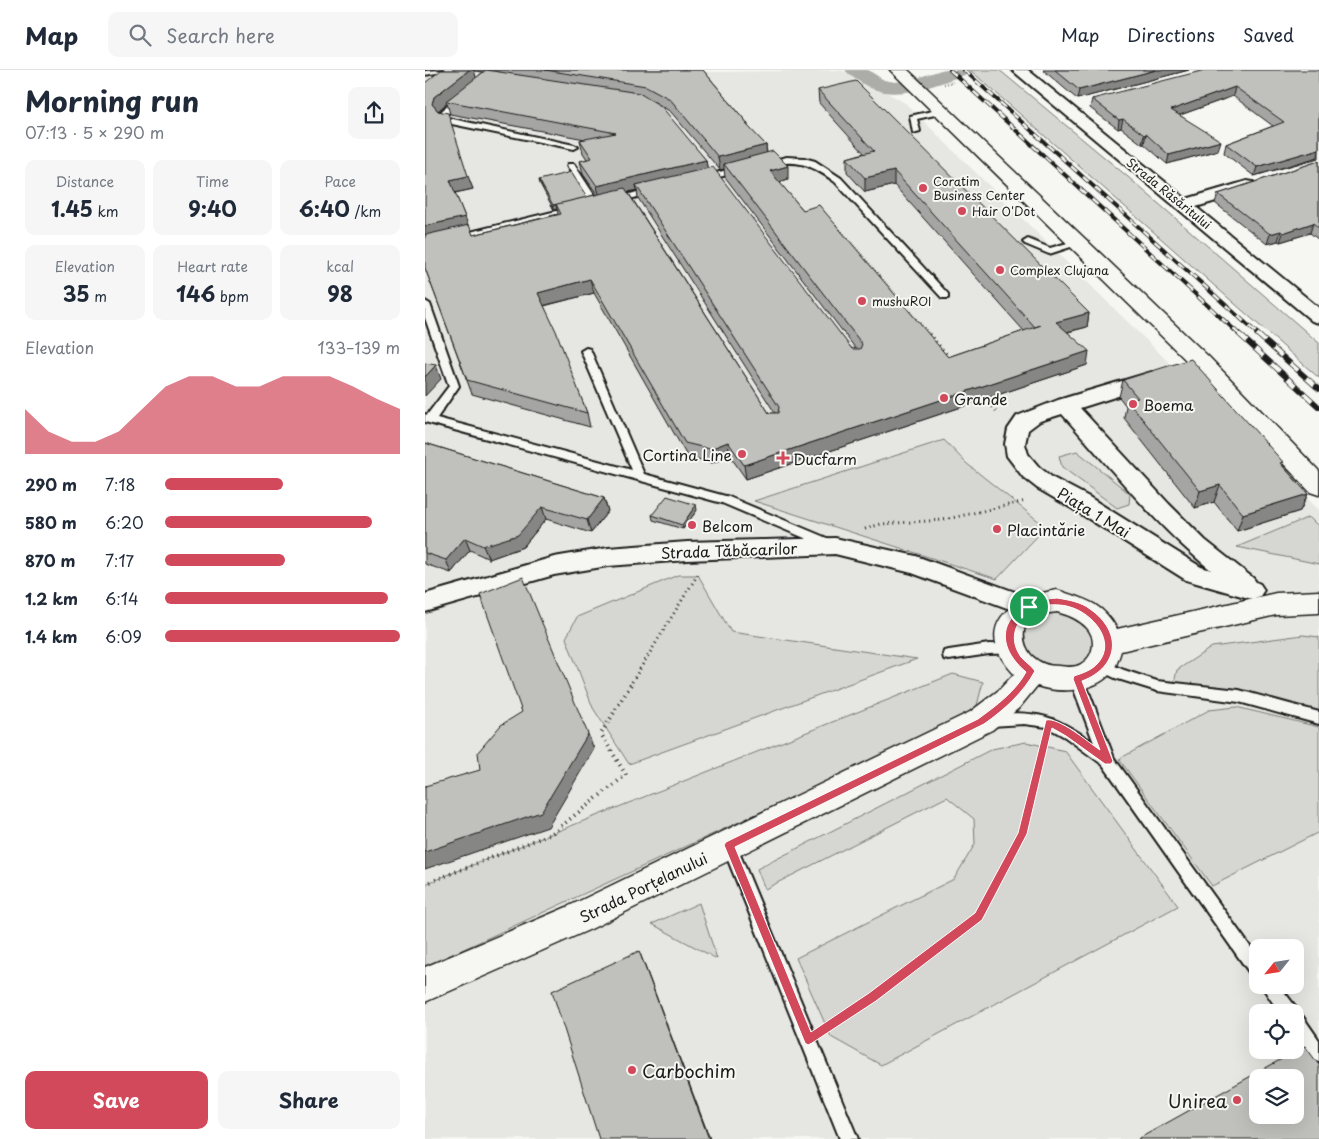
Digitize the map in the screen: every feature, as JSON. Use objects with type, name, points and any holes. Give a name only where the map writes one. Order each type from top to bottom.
[{"type":"street","name":"Strada Răsăritului","points":[[1019,70],[1319,317]]},
{"type":"street","points":[[907,79],[1077,242],[1186,367],[1319,486]]},
{"type":"street","points":[[1066,108],[1085,104]]},
{"type":"street","points":[[1184,205],[1265,180]]},
{"type":"street","name":"Piața 1 Mai","points":[[1186,367],[1033,416],[1024,421],[1018,429],[1015,444],[1018,456],[1031,472],[1045,483],[1081,502],[1194,574],[1252,590]]},
{"type":"street","name":"Piața 1 Mai","points":[[1065,405],[1161,510],[1190,538],[1252,590],[1277,604]]},
{"type":"street","name":"Strada Tăbăcarilor","points":[[425,603],[554,566],[608,557],[829,544],[916,565],[1029,607]]},
{"type":"street","points":[[1105,654],[1105,630],[1097,619],[1079,607],[1057,601],[1042,602],[1029,607],[1018,615],[1012,625],[1009,637],[1021,660],[1045,678],[1077,679],[1091,674],[1105,654],[1169,630],[1277,604],[1319,602]]},
{"type":"street","name":"Strada Porțelanului","points":[[425,985],[579,918],[981,721],[1012,697],[1023,685],[1021,660]]},
{"type":"lane","points":[[425,73],[443,71]]},
{"type":"lane","points":[[464,96],[442,114],[442,118],[574,147]]},
{"type":"lane","points":[[916,131],[913,118],[941,111]]},
{"type":"lane","points":[[697,180],[787,158],[803,160],[823,168],[838,180],[945,296]]},
{"type":"lane","points":[[571,166],[596,204]]},
{"type":"lane","points":[[425,246],[596,204],[632,200],[659,189]]},
{"type":"lane","points":[[1028,242],[1049,251],[1077,242]]},
{"type":"lane","points":[[425,304],[454,386],[428,418],[725,500],[829,544]]},
{"type":"lane","points":[[586,350],[640,477]]},
{"type":"lane","points":[[949,655],[989,649],[1021,660]]},
{"type":"lane","points":[[1105,654],[1120,674],[1157,686],[1239,696],[1319,718]]},
{"type":"lane","points":[[1077,679],[1108,761],[1249,958]]},
{"type":"lane","points":[[981,721],[1024,718],[1049,722],[1069,733],[1108,761]]},
{"type":"lane","points":[[729,845],[849,1139]]},
{"type":"lane","points":[[1304,1033],[1319,1054]]},
{"type":"path","points":[[835,224],[951,359]]},
{"type":"path","points":[[986,399],[996,411]]},
{"type":"path","points":[[829,544],[881,524],[943,520],[1026,501]]},
{"type":"path","points":[[425,884],[551,834],[626,775],[601,734],[698,575],[702,550]]},
{"type":"path","points":[[808,1039],[872,997],[978,917],[1022,834],[1049,722]]},
{"type":"shaded area","points":[[425,70],[725,72],[839,70],[856,75],[905,103],[1319,510],[1319,1139],[425,1139]]},
{"type":"shaded area","points":[[970,70],[999,70],[1003,73],[1128,177],[1319,343],[1319,378]]},
{"type":"shaded area","points":[[944,440],[966,463],[1046,527],[997,579],[754,501]]},
{"type":"shaded area","points":[[1077,451],[1130,494],[1129,504],[1117,508],[1062,467],[1059,456]]},
{"type":"shaded area","points":[[1309,517],[1319,527],[1319,564],[1237,547]]},
{"type":"shaded area","points":[[678,575],[698,575],[731,632],[917,659],[629,764],[593,708],[566,638],[577,617]]},
{"type":"shaded area","points":[[1037,610],[1077,611],[1102,650],[1076,674],[1024,657],[1019,625]]},
{"type":"shaded area","points":[[1303,635],[1319,637],[1319,718],[1173,688],[1177,670],[1212,647]]},
{"type":"shaded area","points":[[953,674],[983,682],[975,713],[425,967],[425,884]]},
{"type":"shaded area","points":[[1236,707],[1319,727],[1319,832],[1212,886],[1119,759],[1209,710]]},
{"type":"shaded area","points":[[1026,742],[1065,751],[1178,906],[881,1065],[831,1037],[796,958],[954,879],[975,844],[974,819],[947,797],[765,889],[757,869],[992,749]]},
{"type":"shaded area","points":[[699,903],[717,959],[652,924]]},
{"type":"building","points":[[441,70],[469,70],[434,97],[432,104],[438,111],[448,113],[468,176],[450,180],[465,217],[425,226],[425,83]]},
{"type":"building","points":[[486,70],[639,93],[661,106],[706,160],[597,186],[580,161],[592,158],[580,140],[616,133],[446,101]]},
{"type":"building","points":[[545,70],[703,70],[748,124],[746,124],[766,145],[718,157],[670,99],[646,86]]},
{"type":"building","points":[[1055,70],[1156,70],[1079,90]]},
{"type":"building","points":[[1205,70],[1319,70],[1319,149],[1257,167],[1226,144],[1284,122],[1235,87],[1171,110],[1221,141],[1169,155],[1146,134],[1144,135],[1123,119],[1119,120],[1092,99]]},
{"type":"building","points":[[856,81],[1089,313],[1056,322],[1089,351],[744,465],[728,442],[710,449],[685,443],[590,279],[538,293],[556,331],[587,413],[467,380],[425,268],[425,235],[469,225],[473,235],[561,214],[556,204],[625,188],[769,413],[778,413],[779,407],[636,185],[713,167],[852,349],[860,349],[862,344],[724,164],[773,151],[788,166],[770,171],[803,210],[819,205],[948,357],[1041,325],[1035,327],[894,171],[865,178],[847,158],[874,151],[818,90]]},
{"type":"building","points":[[1319,161],[1319,228],[1313,223],[1283,233],[1281,231],[1270,234],[1218,194]]},
{"type":"building","points":[[571,172],[587,197],[553,205],[539,180]]},
{"type":"building","points":[[1191,359],[1283,462],[1280,463],[1308,494],[1243,514],[1220,485],[1200,491],[1128,401],[1138,398],[1123,380]]},
{"type":"building","points":[[425,363],[436,365],[425,377]]},
{"type":"building","points":[[425,443],[604,498],[587,520],[542,507],[518,535],[483,546],[465,538],[446,560],[425,553]]},
{"type":"building","points":[[667,496],[696,505],[682,525],[652,515]]},
{"type":"building","points":[[523,577],[588,734],[541,812],[425,852],[425,786],[480,770],[478,752],[501,725],[522,712],[480,594]]},
{"type":"building","name":"Carbochim","points":[[639,951],[709,1139],[599,1139],[552,991]]},
{"type":"building","name":"Unirea","points":[[1305,1046],[1319,1065],[1319,1139],[1138,1139],[1249,1077],[1249,1124],[1304,1124],[1304,1069],[1264,1069],[1282,1059],[1304,1059]]},
{"type":"waterway","points":[[855,70],[877,84],[895,88],[914,85],[961,70]]},
{"type":"railway","points":[[950,70],[1240,335]]},
{"type":"railway","points":[[964,70],[1259,335]]},
{"type":"railway","points":[[1239,334],[1319,407]]},
{"type":"railway","points":[[1257,334],[1319,389]]},
{"type":"place","name":"Coratim Business Center","points":[[923,188]]},
{"type":"place","name":"Hair O'Dot","points":[[962,211]]},
{"type":"place","name":"Complex Clujana","points":[[1000,270]]},
{"type":"place","name":"mushuROI","points":[[862,301]]},
{"type":"place","name":"Grande","points":[[944,398]]},
{"type":"place","name":"Boema","points":[[1133,404]]},
{"type":"place","name":"Cortina Line","points":[[742,454]]},
{"type":"place","name":"Ducfarm","points":[[783,458]]},
{"type":"place","name":"Belcom","points":[[692,525]]},
{"type":"place","name":"Placintărie","points":[[997,529]]},
{"type":"place","name":"Carbochim","points":[[632,1070]]},
{"type":"place","name":"Unirea","points":[[1237,1100]]},
{"type":"route","points":[[1057,601],[1072,604],[1086,610],[1097,619],[1105,630],[1109,642],[1107,654],[1101,665],[1091,674],[1077,679],[1108,761],[1069,733],[1049,722],[1035,772],[1022,834],[978,917],[872,997],[808,1039],[729,845],[981,721],[994,712],[1023,685],[1031,671],[1019,661],[1012,649],[1009,637],[1012,625],[1018,615],[1029,607],[1042,602],[1057,601]]}]
